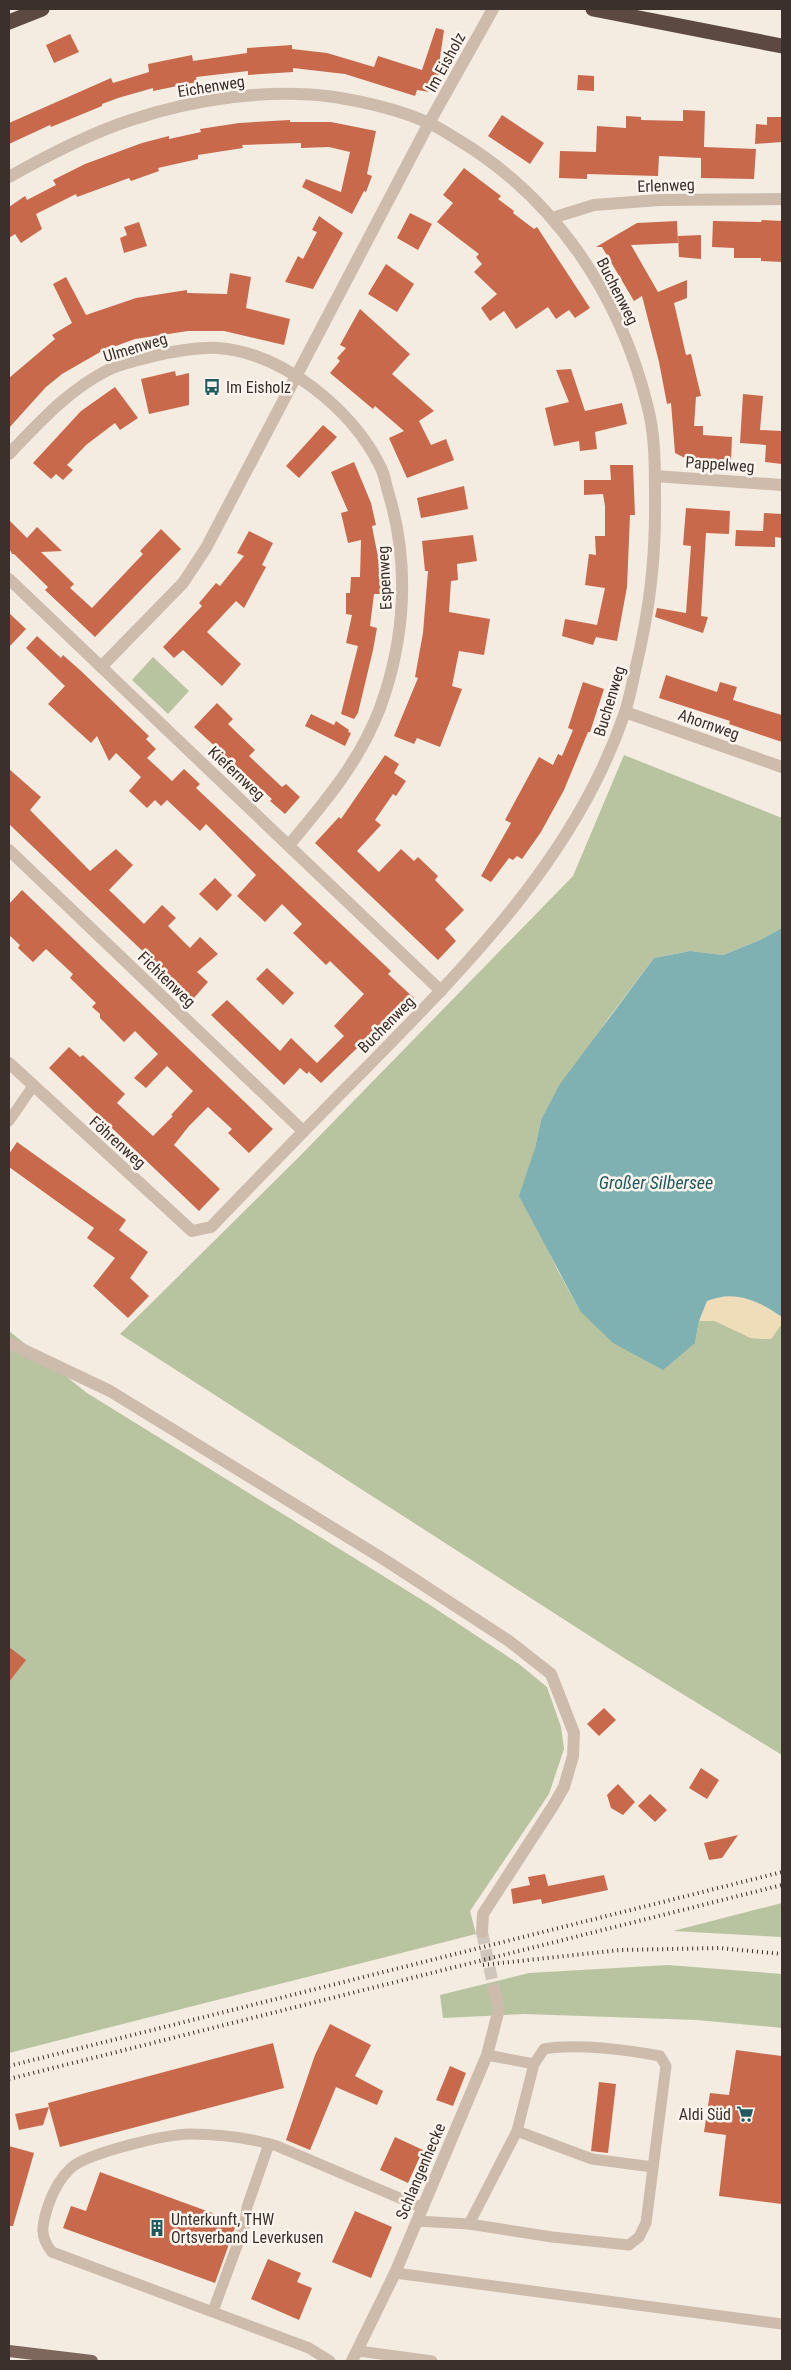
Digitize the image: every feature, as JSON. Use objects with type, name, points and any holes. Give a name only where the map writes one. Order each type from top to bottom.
[{"type":"highway","points":[[9,22],[42,9]]},
{"type":"highway","points":[[593,9],[782,46]]},
{"type":"main road","points":[[9,2351],[92,2361]]},
{"type":"street","name":"Im Eisholz","points":[[101,667],[183,583],[206,548],[429,123],[493,9]]},
{"type":"street","name":"Eichenweg","points":[[9,176],[68,145],[132,120],[200,102],[269,94],[330,96],[375,105],[429,123]]},
{"type":"street","name":"Buchenweg","points":[[211,1227],[442,991],[504,920],[552,859],[601,773],[626,712],[646,625],[654,560],[654,443],[648,406],[629,348],[607,300],[582,257],[552,218],[524,188],[484,156],[429,123]]},
{"type":"street","name":"Erlenweg","points":[[552,218],[594,205],[659,200],[782,199]]},
{"type":"street","name":"Ulmenweg","points":[[9,454],[55,405],[108,370],[147,358],[183,350],[218,348],[259,357],[295,376]]},
{"type":"street","name":"Espenweg","points":[[289,845],[338,787],[356,760],[380,708],[393,661],[403,609],[402,566],[395,516],[381,468],[357,428],[328,399],[295,376]]},
{"type":"street","name":"Pappelweg","points":[[655,476],[782,485]]},
{"type":"street","name":"Kiefernweg","points":[[9,579],[442,991]]},
{"type":"street","name":"Ahornweg","points":[[626,712],[782,767]]},
{"type":"street","name":"Fichtenweg","points":[[9,850],[303,1131]]},
{"type":"street","name":"Föhrenweg","points":[[9,1063],[192,1231],[211,1227]]},
{"type":"street","points":[[9,1343],[110,1391],[386,1560],[509,1641],[551,1674],[574,1732],[573,1756],[564,1787],[483,1914],[482,1932]]},
{"type":"street","name":"Schlangenhecke","points":[[355,2356],[395,2273],[487,2055],[499,2009],[494,1989]]},
{"type":"lane","points":[[9,1121],[33,1086]]},
{"type":"lane","points":[[417,2221],[469,2224],[552,2237],[629,2245],[639,2236],[646,2223],[666,2066],[660,2056],[560,2046],[544,2049],[534,2064],[516,2131],[469,2224]]},
{"type":"lane","points":[[487,2055],[534,2064]]},
{"type":"lane","points":[[516,2131],[592,2159],[653,2167]]},
{"type":"lane","points":[[330,2361],[309,2348],[52,2252],[43,2241],[42,2225],[57,2183],[72,2166],[110,2150],[189,2134],[260,2141],[423,2208]]},
{"type":"lane","points":[[213,2311],[246,2224],[246,2206],[269,2144]]},
{"type":"lane","points":[[395,2273],[782,2324]]},
{"type":"lane","points":[[355,2356],[432,2361]]},
{"type":"green space","points":[[153,657],[189,691],[168,714],[132,680]]},
{"type":"green space","points":[[624,755],[782,818],[782,928],[760,940],[723,955],[690,951],[654,958],[607,1020],[541,1120],[535,1148],[544,1242],[580,1311],[695,1343],[699,1321],[715,1321],[751,1338],[771,1339],[782,1323],[782,1755],[624,1658],[120,1334],[298,1158],[573,876]]},
{"type":"green space","points":[[9,1331],[87,1393],[427,1603],[519,1664],[547,1687],[561,1727],[564,1749],[549,1794],[470,1911],[476,1934],[9,2053]]},
{"type":"green space","points":[[782,1903],[782,1937],[673,1931]]},
{"type":"green space","points":[[668,1965],[782,1974],[782,2028],[697,2020],[524,2014],[443,2018],[440,1995],[529,1973]]},
{"type":"sand","points":[[735,1295],[762,1304],[782,1317],[782,1323],[771,1339],[751,1338],[715,1321],[699,1321],[707,1301],[719,1296]]},
{"type":"water","name":"Großer Silbersee","points":[[782,928],[782,1317],[765,1306],[746,1298],[727,1296],[707,1301],[699,1321],[695,1343],[663,1370],[613,1343],[580,1311],[519,1196],[535,1148],[541,1120],[560,1084],[654,958],[690,951],[723,955],[760,940]]},
{"type":"building","points":[[436,28],[444,30],[439,65],[443,66],[430,92],[417,90],[415,96],[345,74],[293,68],[293,72],[248,75],[248,71],[196,77],[197,82],[153,91],[153,88],[118,98],[51,127],[50,125],[9,144],[9,123],[111,78],[113,83],[149,72],[148,64],[192,55],[193,61],[247,53],[247,48],[292,45],[292,49],[327,53],[374,67],[378,56],[422,70]]},
{"type":"building","points":[[70,34],[79,52],[54,63],[46,45]]},
{"type":"building","points":[[578,75],[594,76],[594,91],[577,90]]},
{"type":"building","points":[[683,110],[705,111],[704,147],[756,149],[754,179],[701,178],[701,158],[659,156],[658,176],[587,174],[587,179],[559,178],[560,151],[596,152],[597,126],[626,128],[626,116],[641,117],[641,120],[683,121]]},
{"type":"building","points":[[502,115],[544,143],[530,164],[488,136]]},
{"type":"building","points":[[767,117],[782,117],[782,142],[755,144],[756,124],[767,125]]},
{"type":"building","points":[[290,120],[290,122],[331,122],[376,131],[367,174],[372,176],[366,192],[364,191],[352,214],[302,187],[306,179],[341,192],[350,152],[329,147],[301,148],[301,143],[242,145],[243,148],[198,155],[198,159],[158,168],[159,171],[131,181],[129,178],[77,197],[76,194],[36,214],[42,229],[21,243],[15,234],[9,238],[9,207],[25,196],[27,200],[56,185],[53,180],[85,164],[142,143],[169,136],[169,139],[201,132],[200,129],[239,123]]},
{"type":"building","points":[[464,168],[501,196],[498,199],[514,211],[513,213],[534,229],[537,227],[590,308],[575,318],[569,310],[556,319],[548,307],[516,329],[504,311],[490,321],[481,308],[497,294],[474,272],[482,264],[476,257],[479,254],[437,222],[453,203],[443,195]]},
{"type":"building","points":[[410,213],[432,224],[418,250],[397,238]]},
{"type":"building","points":[[319,216],[343,233],[313,289],[285,282],[298,256],[303,259],[317,232],[312,230]]},
{"type":"building","points":[[762,220],[782,221],[782,262],[761,261],[761,258],[734,258],[734,248],[712,247],[713,221],[761,222]]},
{"type":"building","points":[[677,221],[678,243],[631,245],[658,292],[687,280],[687,298],[674,303],[686,355],[691,354],[701,396],[696,397],[694,426],[703,426],[703,435],[732,437],[731,461],[685,458],[675,453],[671,403],[667,404],[659,362],[642,296],[634,301],[602,247],[596,247],[637,223]]},
{"type":"building","points":[[139,222],[147,246],[124,253],[120,238],[127,235],[124,227]]},
{"type":"building","points":[[701,235],[701,259],[679,257],[678,236]]},
{"type":"building","points":[[386,264],[414,284],[397,312],[368,294]]},
{"type":"building","points":[[230,273],[251,277],[246,308],[290,319],[284,345],[224,331],[188,331],[135,339],[102,351],[62,374],[46,387],[9,428],[9,378],[55,339],[52,335],[72,323],[53,284],[66,277],[86,315],[136,298],[187,290],[187,293],[227,294]]},
{"type":"building","points":[[360,309],[410,354],[392,374],[434,411],[419,421],[431,445],[446,439],[454,460],[407,478],[389,438],[404,431],[375,406],[373,409],[330,373],[340,361],[337,358],[346,348],[340,345]]},
{"type":"building","points":[[571,369],[585,411],[622,403],[627,424],[595,432],[597,449],[580,451],[579,441],[554,446],[545,408],[569,402],[556,370]]},
{"type":"building","points":[[175,371],[176,376],[189,373],[189,405],[149,414],[141,379]]},
{"type":"building","points":[[115,387],[138,418],[120,430],[115,423],[86,445],[67,465],[73,470],[63,480],[56,474],[51,479],[33,463],[81,411]]},
{"type":"building","points":[[743,394],[763,396],[760,430],[782,431],[782,464],[765,462],[766,445],[740,443]]},
{"type":"building","points":[[323,425],[337,437],[299,478],[286,466]]},
{"type":"building","points":[[354,462],[371,503],[376,525],[372,526],[381,571],[383,571],[382,594],[374,594],[370,626],[377,628],[373,650],[358,713],[354,719],[341,714],[358,646],[346,643],[352,615],[346,614],[346,593],[350,593],[351,577],[360,577],[361,540],[348,543],[341,513],[348,511],[331,472]]},
{"type":"building","points":[[610,465],[633,465],[635,515],[630,515],[627,587],[617,641],[596,637],[593,645],[562,636],[565,619],[597,625],[605,588],[585,585],[589,554],[596,555],[595,536],[605,536],[605,506],[603,494],[584,495],[584,480],[611,480]]},
{"type":"building","points":[[464,486],[468,509],[421,518],[417,498]]},
{"type":"building","points":[[686,508],[730,511],[729,534],[706,533],[701,616],[708,617],[703,633],[655,617],[657,608],[686,613],[691,546],[683,545]]},
{"type":"building","points":[[764,513],[782,514],[782,538],[775,537],[775,547],[735,546],[736,530],[763,531]]},
{"type":"building","points":[[9,520],[27,538],[37,527],[62,551],[41,552],[74,584],[70,588],[92,608],[143,554],[140,551],[161,529],[181,549],[95,637],[45,590],[48,587],[14,554],[11,554],[9,549]]},
{"type":"building","points":[[249,531],[273,543],[262,565],[266,567],[244,608],[236,601],[207,632],[241,664],[222,686],[183,650],[174,658],[163,647],[202,606],[199,603],[216,583],[220,586],[244,556],[237,553]]},
{"type":"building","points":[[473,535],[477,561],[457,564],[458,580],[451,581],[449,612],[490,619],[484,655],[459,651],[452,686],[462,689],[440,747],[417,738],[414,744],[394,736],[418,678],[415,677],[423,633],[428,571],[425,571],[422,541]]},
{"type":"building","points":[[9,613],[26,629],[9,647]]},
{"type":"building","points":[[37,636],[61,658],[63,655],[81,671],[149,736],[146,739],[156,749],[147,758],[172,781],[184,769],[200,784],[196,788],[391,971],[388,974],[414,998],[389,1027],[384,1022],[321,1083],[309,1072],[310,1070],[307,1074],[300,1068],[284,1085],[211,1015],[227,1000],[280,1051],[291,1038],[317,1063],[344,1036],[334,1026],[364,994],[330,961],[326,965],[293,933],[302,924],[282,904],[265,922],[237,896],[256,875],[206,824],[200,831],[167,800],[161,806],[155,800],[147,808],[129,791],[141,777],[116,753],[109,761],[97,736],[91,743],[48,704],[65,686],[26,648]]},
{"type":"building","points":[[666,675],[717,692],[720,682],[737,687],[733,700],[782,715],[782,742],[729,724],[730,721],[659,698]]},
{"type":"building","points":[[583,682],[604,689],[590,732],[588,732],[564,790],[541,832],[522,859],[517,856],[513,860],[509,858],[491,882],[481,876],[511,823],[505,820],[539,757],[553,765],[558,754],[562,756],[573,730],[568,728]]},
{"type":"building","points":[[217,703],[233,719],[228,724],[255,750],[249,756],[282,787],[286,784],[300,797],[285,814],[270,801],[272,799],[194,727]]},
{"type":"building","points":[[311,714],[334,725],[336,721],[349,730],[348,732],[351,733],[345,746],[305,726]]},
{"type":"building","points":[[385,755],[399,764],[394,773],[406,781],[396,796],[393,794],[375,820],[381,825],[357,851],[379,872],[401,849],[414,861],[418,857],[438,876],[435,880],[464,910],[445,929],[456,941],[438,960],[315,843],[339,817],[341,819]]},
{"type":"building","points":[[9,769],[41,797],[30,810],[90,871],[116,849],[133,865],[109,890],[144,924],[162,905],[176,918],[168,926],[190,948],[200,937],[218,954],[197,972],[208,982],[193,999],[9,824]]},
{"type":"building","points":[[215,878],[232,895],[217,911],[199,894]]},
{"type":"building","points":[[22,890],[273,1129],[249,1153],[228,1133],[232,1129],[208,1107],[189,1126],[174,1145],[220,1189],[199,1211],[49,1068],[69,1047],[80,1057],[83,1055],[125,1094],[117,1103],[153,1136],[173,1116],[171,1115],[193,1091],[167,1066],[146,1088],[134,1078],[158,1054],[135,1031],[124,1042],[100,1018],[100,1014],[92,1007],[96,1003],[70,978],[73,974],[46,949],[33,962],[18,948],[20,945],[9,935],[9,904]]},
{"type":"building","points":[[267,968],[294,993],[283,1005],[256,979]]},
{"type":"building","points":[[17,1142],[126,1220],[119,1230],[148,1252],[130,1278],[149,1296],[128,1318],[93,1286],[115,1258],[87,1238],[94,1228],[9,1167],[9,1154]]},
{"type":"building","points":[[9,1647],[26,1660],[9,1682]]},
{"type":"building","points":[[604,1708],[616,1720],[599,1736],[587,1724]]},
{"type":"building","points":[[701,1768],[719,1780],[707,1799],[689,1788]]},
{"type":"building","points":[[618,1784],[635,1802],[623,1815],[611,1808],[607,1795]]},
{"type":"building","points":[[650,1794],[667,1810],[655,1822],[638,1806]]},
{"type":"building","points":[[738,1835],[722,1858],[709,1860],[704,1843]]},
{"type":"building","points":[[545,1874],[548,1886],[604,1875],[608,1890],[542,1904],[541,1899],[513,1904],[511,1889],[530,1885],[528,1877]]},
{"type":"building","points":[[330,2024],[371,2045],[355,2076],[383,2091],[377,2105],[336,2087],[310,2150],[286,2140],[315,2055]]},
{"type":"building","points":[[273,2043],[284,2088],[60,2147],[48,2103]]},
{"type":"building","name":"Aldi Süd","points":[[736,2050],[782,2056],[782,2204],[719,2196],[726,2135],[704,2132],[710,2093],[729,2095]]},
{"type":"building","points":[[450,2066],[466,2073],[453,2106],[436,2100]]},
{"type":"building","points":[[599,2082],[616,2084],[608,2153],[591,2151]]},
{"type":"building","points":[[49,2107],[43,2125],[19,2130],[15,2114]]},
{"type":"building","points":[[395,2137],[423,2150],[408,2183],[380,2170]]},
{"type":"building","points":[[9,2146],[34,2153],[13,2226],[9,2226]]},
{"type":"building","name":"Unterkunft, THW Ortsverband Leverkusen","points":[[100,2172],[237,2222],[215,2283],[63,2228],[71,2206],[86,2211]]},
{"type":"building","points":[[355,2211],[392,2227],[371,2278],[332,2262]]},
{"type":"building","points":[[268,2259],[301,2273],[297,2282],[312,2288],[299,2320],[251,2299]]},
{"type":"tunnel","points":[[482,1932],[494,1989]]},
{"type":"railway","points":[[9,2066],[782,1872]]},
{"type":"railway","points":[[9,2079],[782,1885]]},
{"type":"railway","points":[[483,1965],[620,1950],[720,1948],[782,1954]]},
{"type":"place","name":"Im Eisholz","points":[[212,387]]},
{"type":"place","name":"Aldi Süd","points":[[745,2114]]},
{"type":"place","name":"Unterkunft, THW Ortsverband Leverkusen","points":[[157,2228]]}]
